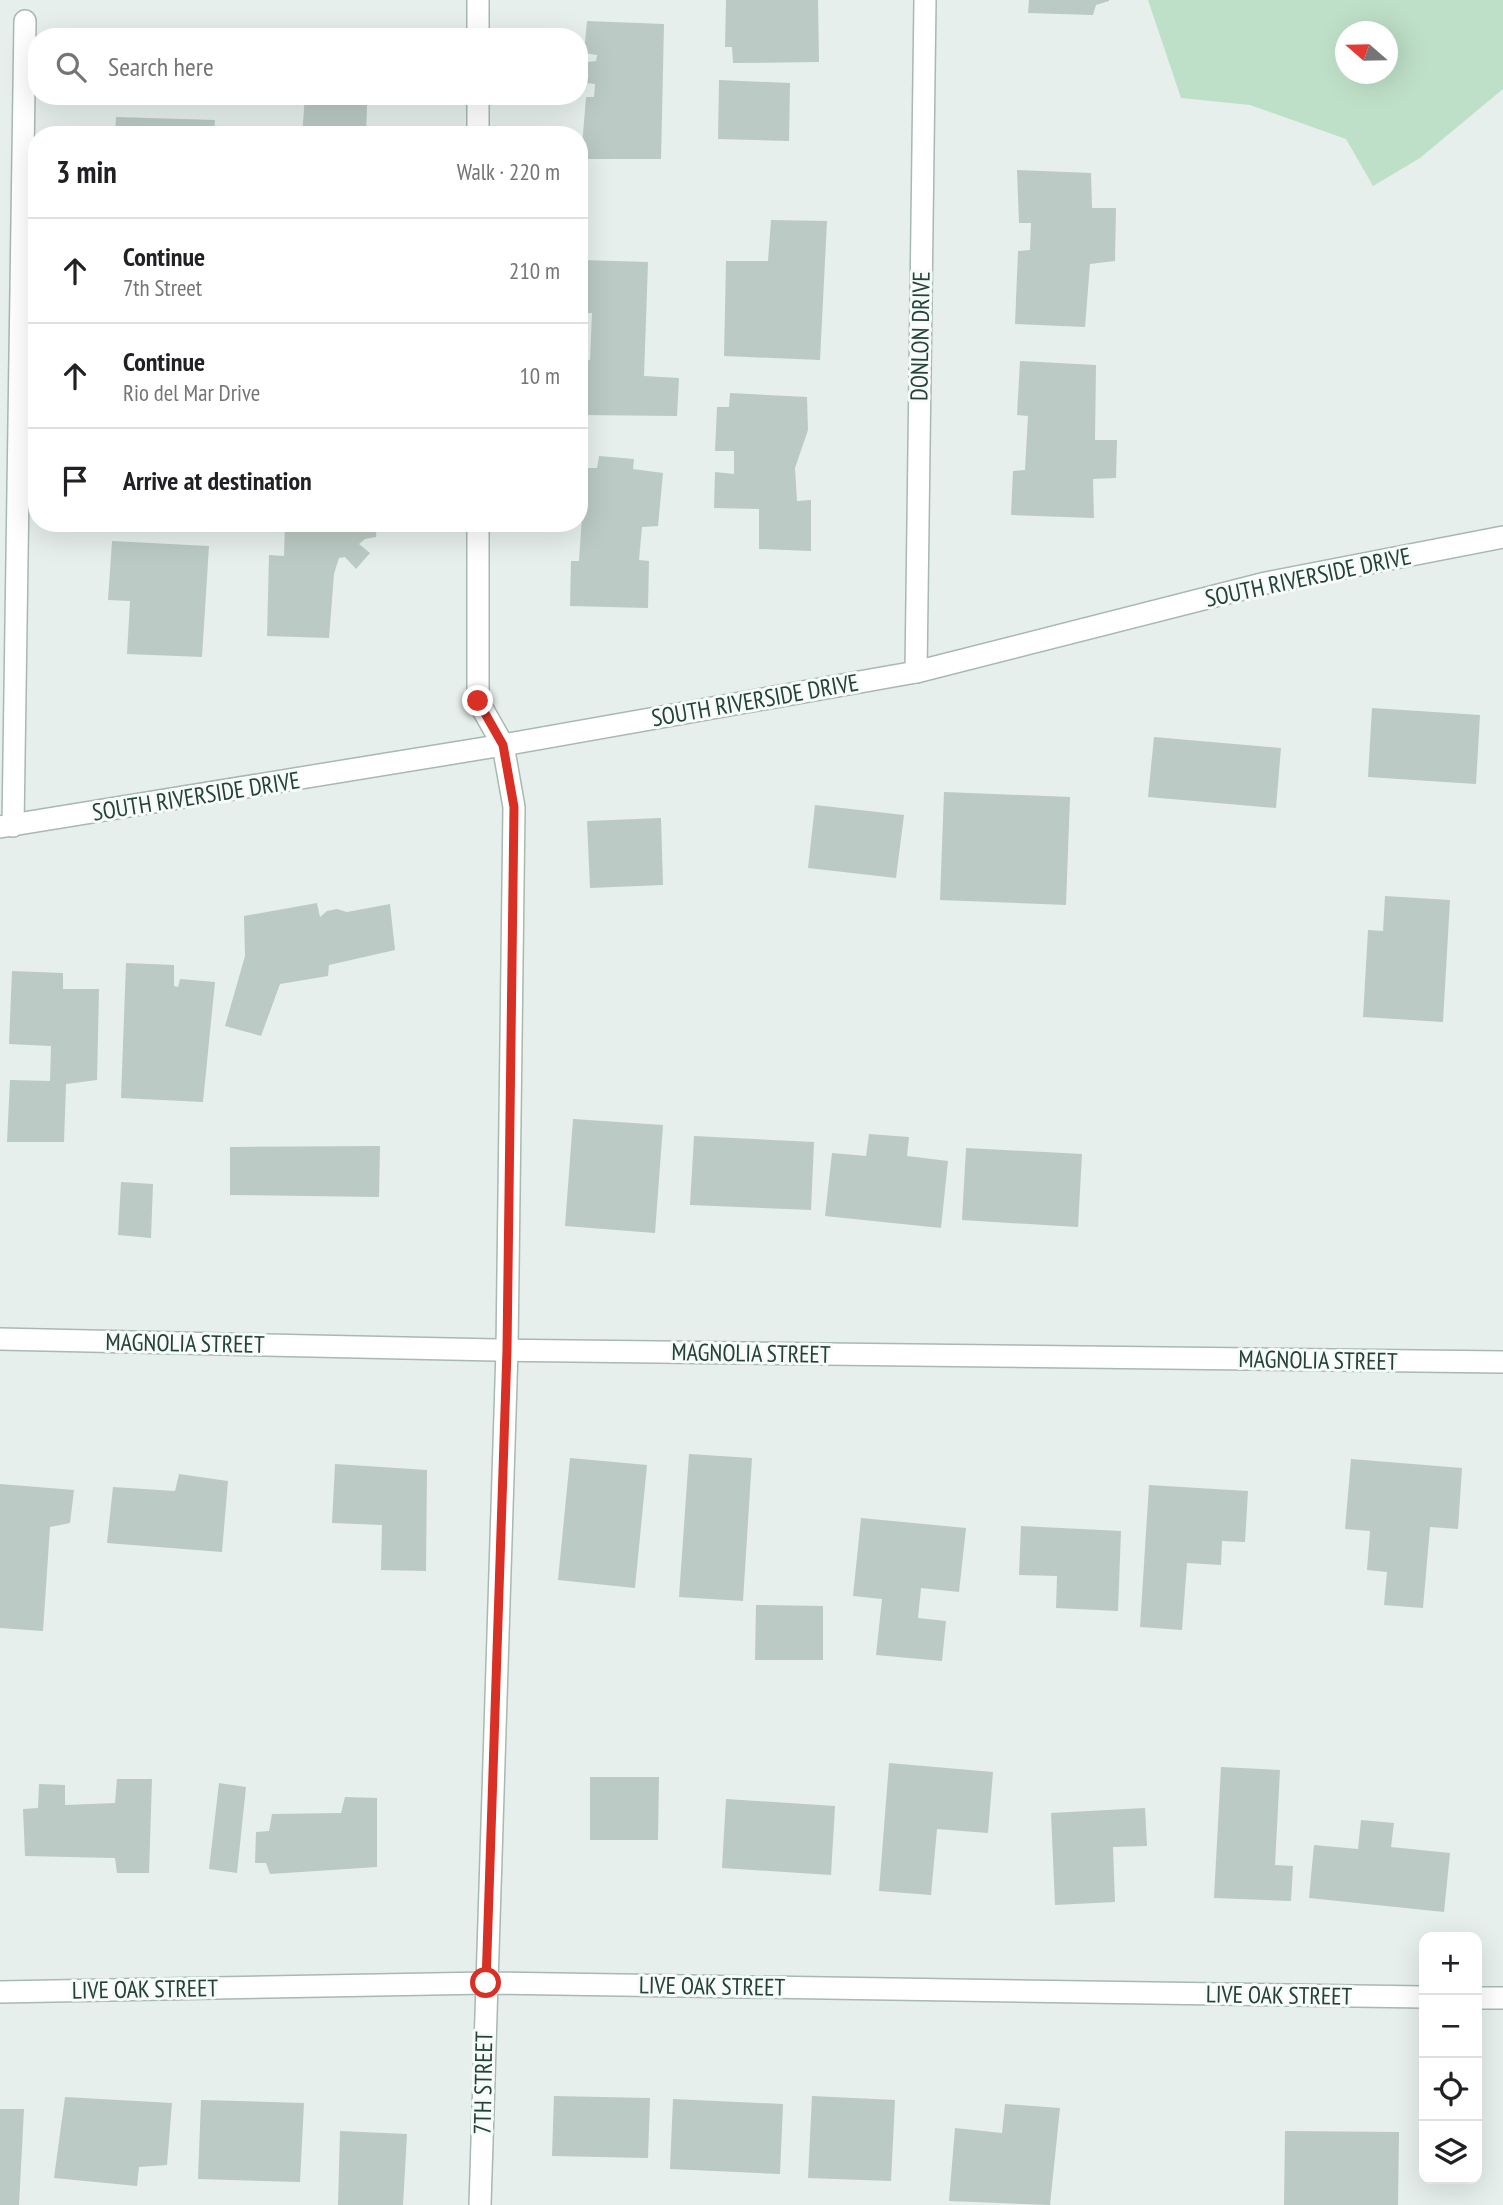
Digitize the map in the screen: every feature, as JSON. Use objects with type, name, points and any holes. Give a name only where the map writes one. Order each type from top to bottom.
[{"type":"street","points":[[478,0],[478,28]]},
{"type":"street","name":"DONLON DRIVE","points":[[916,672],[925,0]]},
{"type":"street","points":[[6,827],[25,21]]},
{"type":"street","points":[[478,105],[478,126]]},
{"type":"street","name":"7TH STREET","points":[[478,532],[478,701],[503,745],[514,807],[507,1350],[480,2205]]},
{"type":"street","name":"SOUTH RIVERSIDE DRIVE","points":[[6,827],[503,745],[916,672],[1266,583],[1503,537]]},
{"type":"street","name":"MAGNOLIA STREET","points":[[0,1339],[507,1350],[1503,1362]]},
{"type":"street","name":"LIVE OAK STREET","points":[[0,1992],[486,1983],[1419,1997]]},
{"type":"street","points":[[1482,1998],[1503,1998]]},
{"type":"green space","points":[[1148,0],[1503,0],[1503,89],[1420,158],[1373,186],[1346,139],[1250,105],[1181,98]]},
{"type":"building","points":[[726,0],[818,0],[819,62],[733,63],[732,47],[725,47]]},
{"type":"building","points":[[1029,0],[1109,1],[1096,5],[1093,15],[1028,13]]},
{"type":"building","points":[[587,21],[664,24],[661,159],[588,159],[588,126],[584,126],[585,105],[588,105],[588,97],[594,97],[595,84],[588,83],[588,62],[596,61],[597,55],[588,54]]},
{"type":"building","points":[[719,80],[790,83],[789,141],[718,139]]},
{"type":"building","points":[[304,105],[367,105],[366,126],[303,126]]},
{"type":"building","points":[[116,117],[215,120],[215,126],[116,126]]},
{"type":"building","points":[[1017,170],[1091,173],[1092,208],[1116,208],[1115,261],[1090,264],[1085,327],[1015,324],[1018,251],[1030,250],[1031,223],[1019,223]]},
{"type":"building","points":[[771,220],[827,221],[820,360],[724,356],[726,261],[768,261]]},
{"type":"building","points":[[588,260],[648,262],[644,376],[679,378],[677,416],[588,415],[588,360],[592,313],[588,313]]},
{"type":"building","points":[[1020,361],[1096,365],[1095,440],[1117,440],[1116,478],[1093,479],[1094,518],[1011,515],[1013,471],[1025,470],[1028,416],[1017,415]]},
{"type":"building","points":[[730,393],[807,397],[808,430],[795,468],[797,501],[811,500],[811,551],[759,549],[759,509],[714,508],[715,472],[734,474],[734,451],[715,451],[717,407],[729,407]]},
{"type":"building","points":[[599,456],[634,459],[633,469],[663,473],[658,526],[642,527],[639,560],[649,561],[648,608],[570,606],[571,561],[579,561],[581,532],[588,532],[588,468],[597,468]]},
{"type":"building","points":[[285,532],[376,532],[376,537],[365,539],[359,544],[370,553],[356,569],[345,557],[339,558],[334,574],[329,638],[267,636],[269,555],[284,556]]},
{"type":"building","points":[[112,541],[209,546],[202,657],[127,654],[130,601],[108,600]]},
{"type":"building","points":[[1372,708],[1480,715],[1476,784],[1368,777]]},
{"type":"building","points":[[1154,737],[1281,748],[1276,808],[1148,797]]},
{"type":"building","points":[[944,792],[1070,797],[1066,905],[940,900]]},
{"type":"building","points":[[815,805],[904,815],[896,878],[808,868]]},
{"type":"building","points":[[661,818],[663,885],[590,888],[587,821]]},
{"type":"building","points":[[1385,896],[1450,900],[1443,1022],[1363,1017],[1368,930],[1383,931]]},
{"type":"building","points":[[317,903],[320,917],[327,911],[337,909],[347,912],[390,904],[395,950],[329,965],[328,976],[280,984],[261,1036],[225,1026],[245,956],[244,916]]},
{"type":"building","points":[[126,963],[174,965],[174,986],[178,987],[180,979],[215,982],[203,1102],[121,1098]]},
{"type":"building","points":[[12,971],[63,973],[63,989],[99,989],[97,1080],[66,1084],[64,1142],[7,1142],[10,1080],[50,1081],[51,1046],[9,1044]]},
{"type":"building","points":[[573,1119],[663,1125],[655,1233],[565,1226]]},
{"type":"building","points":[[869,1134],[909,1137],[907,1156],[948,1161],[941,1228],[825,1216],[832,1153],[866,1156]]},
{"type":"building","points":[[694,1136],[814,1142],[811,1210],[690,1205]]},
{"type":"building","points":[[380,1146],[379,1197],[230,1195],[230,1147]]},
{"type":"building","points":[[966,1148],[1082,1154],[1078,1227],[962,1220]]},
{"type":"building","points":[[121,1182],[153,1184],[151,1238],[118,1235]]},
{"type":"building","points":[[689,1454],[752,1458],[743,1601],[679,1597]]},
{"type":"building","points":[[570,1458],[647,1465],[635,1588],[558,1580]]},
{"type":"building","points":[[1351,1459],[1462,1468],[1458,1529],[1430,1527],[1423,1608],[1384,1605],[1387,1572],[1367,1570],[1370,1531],[1345,1529]]},
{"type":"building","points":[[335,1464],[427,1470],[426,1571],[381,1570],[382,1525],[332,1523]]},
{"type":"building","points":[[179,1474],[228,1481],[222,1552],[107,1543],[113,1487],[175,1491]]},
{"type":"building","points":[[0,1484],[74,1490],[70,1523],[50,1527],[43,1631],[0,1628]]},
{"type":"building","points":[[1149,1485],[1248,1491],[1245,1542],[1222,1541],[1221,1565],[1187,1563],[1182,1630],[1140,1627]]},
{"type":"building","points":[[861,1518],[966,1528],[959,1592],[921,1588],[918,1618],[946,1621],[942,1661],[876,1655],[882,1599],[853,1596]]},
{"type":"building","points":[[1021,1526],[1121,1531],[1118,1611],[1056,1608],[1057,1576],[1019,1575]]},
{"type":"building","points":[[756,1605],[823,1606],[823,1660],[755,1660]]},
{"type":"building","points":[[889,1763],[993,1772],[988,1833],[937,1829],[931,1895],[879,1891]]},
{"type":"building","points":[[1221,1767],[1280,1770],[1275,1865],[1293,1866],[1291,1901],[1214,1898]]},
{"type":"building","points":[[590,1777],[659,1777],[658,1840],[590,1840]]},
{"type":"building","points":[[117,1779],[152,1779],[149,1873],[117,1873],[115,1858],[25,1856],[23,1809],[38,1808],[39,1784],[65,1785],[65,1805],[115,1803]]},
{"type":"building","points":[[219,1783],[246,1787],[237,1873],[209,1869]]},
{"type":"building","points":[[345,1797],[377,1798],[377,1867],[270,1874],[266,1863],[255,1863],[256,1832],[269,1831],[272,1814],[341,1813]]},
{"type":"building","points":[[726,1799],[835,1806],[831,1875],[722,1868]]},
{"type":"building","points":[[1145,1808],[1147,1846],[1113,1847],[1115,1902],[1055,1905],[1051,1813]]},
{"type":"building","points":[[1361,1820],[1394,1823],[1391,1847],[1450,1853],[1444,1912],[1309,1898],[1314,1845],[1358,1849]]},
{"type":"building","points":[[554,2096],[650,2098],[648,2158],[552,2156]]},
{"type":"building","points":[[812,2096],[895,2100],[891,2181],[808,2178]]},
{"type":"building","points":[[65,2097],[172,2103],[167,2165],[139,2167],[137,2186],[54,2178]]},
{"type":"building","points":[[673,2099],[783,2104],[780,2174],[670,2169]]},
{"type":"building","points":[[201,2100],[304,2103],[300,2182],[198,2179]]},
{"type":"building","points":[[1005,2104],[1060,2108],[1050,2205],[949,2201],[955,2128],[1002,2133]]},
{"type":"building","points":[[0,2109],[24,2109],[19,2205],[0,2205]]},
{"type":"building","points":[[340,2131],[407,2134],[403,2205],[338,2205]]},
{"type":"building","points":[[1285,2131],[1399,2132],[1398,2205],[1284,2205]]},
{"type":"route","points":[[478,701],[503,745],[514,807],[507,1350],[486,1983]]}]
